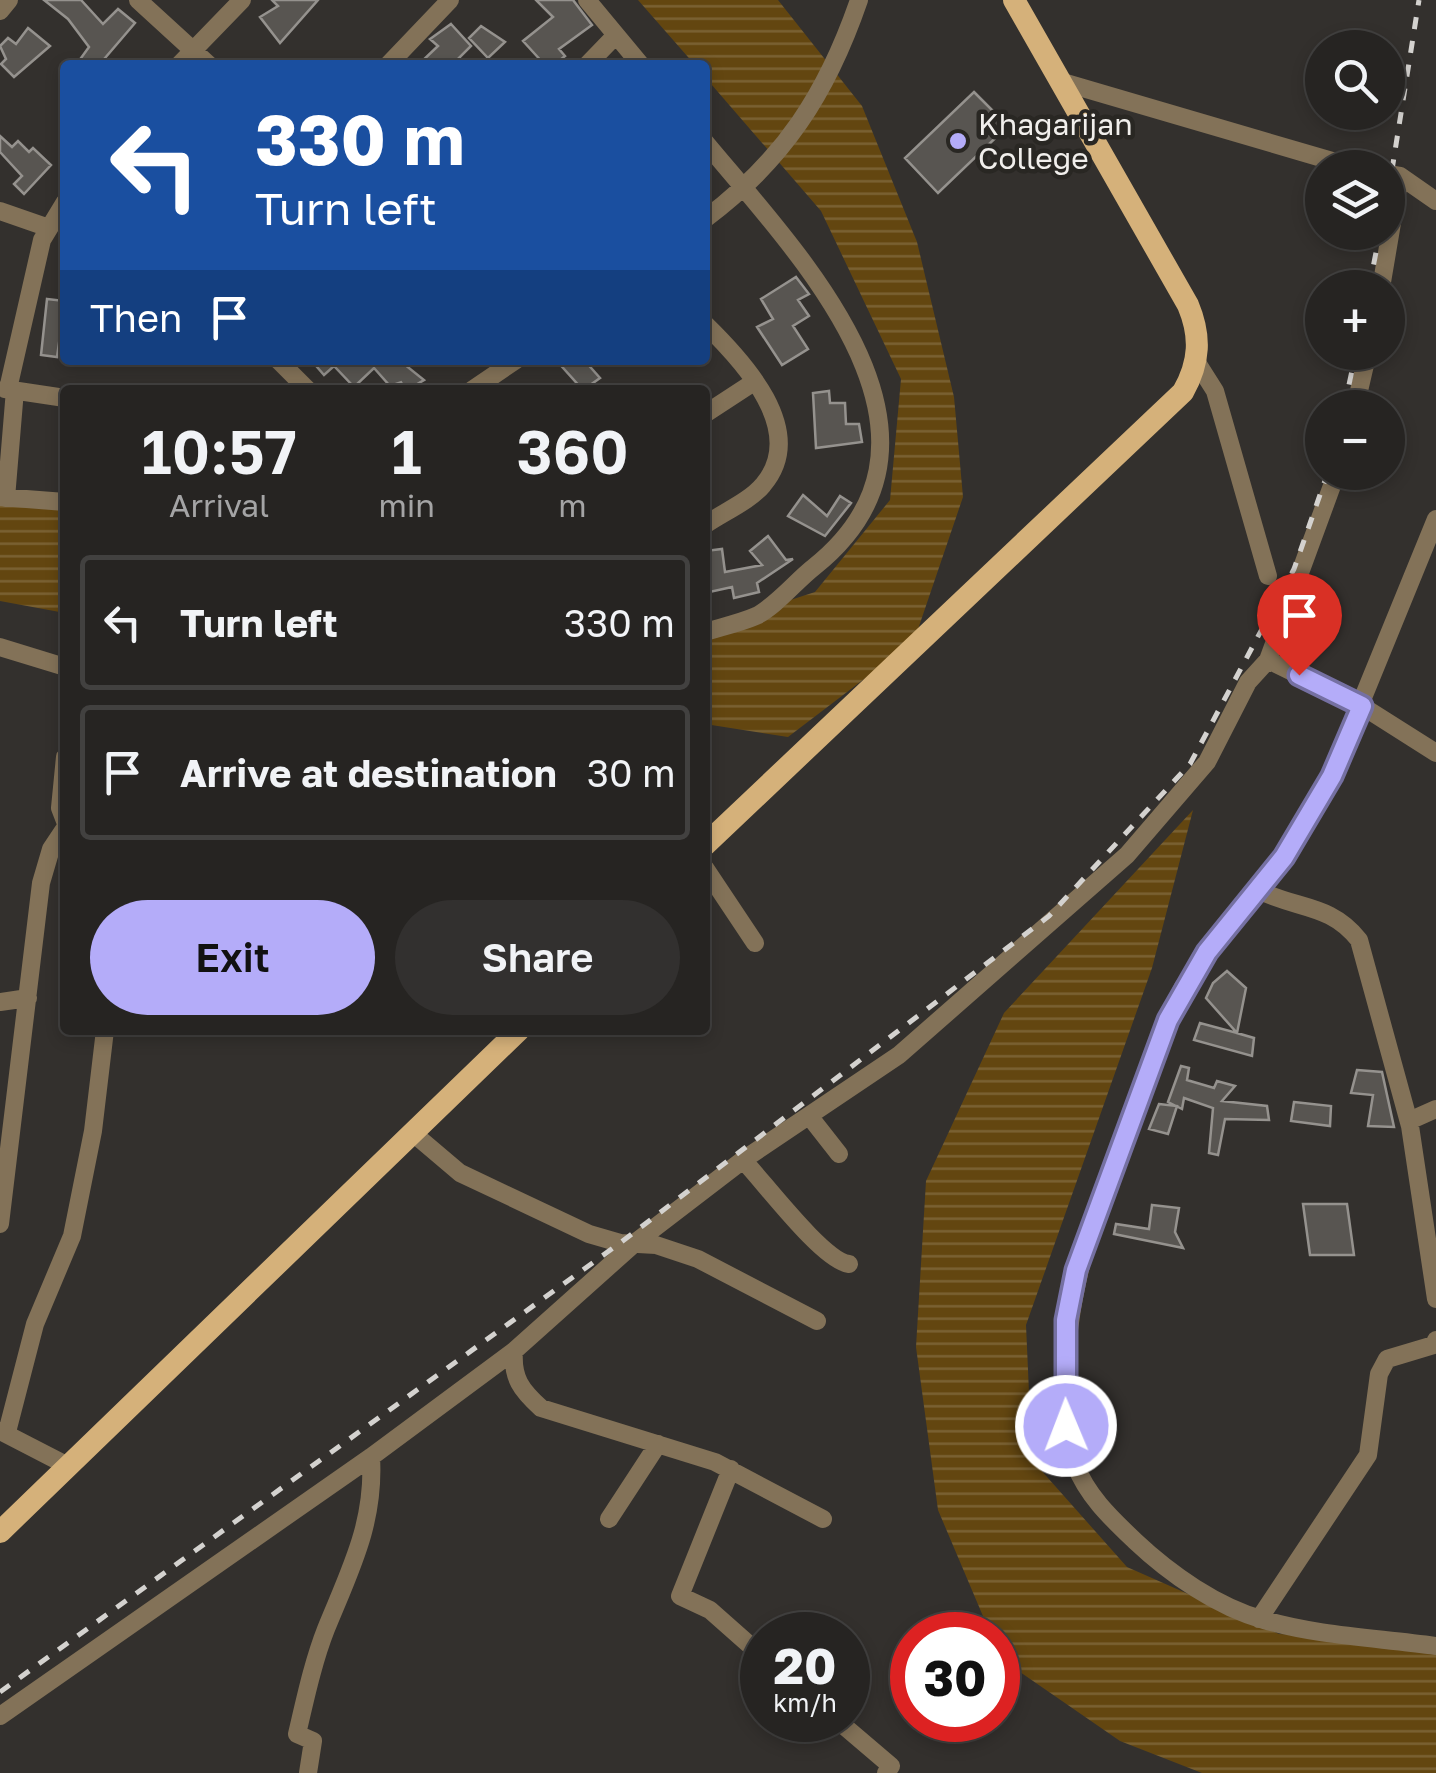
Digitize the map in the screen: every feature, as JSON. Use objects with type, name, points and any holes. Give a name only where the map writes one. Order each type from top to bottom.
[{"type":"main road","points":[[710,840],[1182,392],[1196,361],[1197,326],[1188,304],[1014,0]]},
{"type":"main road","points":[[0,1532],[514,1035]]},
{"type":"street","points":[[0,12],[9,0]]},
{"type":"street","points":[[138,0],[203,60]]},
{"type":"street","points":[[183,60],[242,0]]},
{"type":"street","points":[[393,60],[450,0]]},
{"type":"street","points":[[587,0],[637,60]]},
{"type":"street","points":[[710,216],[745,190],[800,128],[842,51],[858,0]]},
{"type":"street","points":[[592,60],[616,35]]},
{"type":"street","points":[[1059,81],[1305,153]]},
{"type":"street","points":[[710,148],[791,241],[842,319],[875,394],[880,444],[870,503],[840,547],[759,614],[710,630]]},
{"type":"street","points":[[1405,182],[1436,201]]},
{"type":"street","points":[[0,210],[49,228]]},
{"type":"street","points":[[60,210],[42,240],[7,389],[3,498],[60,502]]},
{"type":"street","points":[[710,329],[732,351],[776,414],[778,455],[763,485],[710,522]]},
{"type":"street","points":[[1196,361],[1215,391],[1268,576]]},
{"type":"street","points":[[283,365],[303,385]]},
{"type":"street","points":[[479,385],[509,365]]},
{"type":"street","points":[[710,411],[754,382]]},
{"type":"street","points":[[7,389],[60,397]]},
{"type":"street","points":[[0,1716],[372,1458],[514,1351],[636,1242],[743,1160],[898,1056],[1128,856],[1207,762],[1248,682],[1268,660],[1330,490]]},
{"type":"street","points":[[1436,519],[1332,776],[1284,857],[1183,986],[1168,1020],[1076,1270],[1066,1320],[1065,1365],[1066,1426],[1075,1465],[1102,1510],[1150,1555],[1191,1584],[1259,1619],[1436,1646]]},
{"type":"street","points":[[0,647],[60,666]]},
{"type":"street","points":[[1268,660],[1362,706],[1436,753]]},
{"type":"street","points":[[0,1224],[41,883],[60,834]]},
{"type":"street","points":[[710,876],[755,944]]},
{"type":"street","points":[[1256,889],[1280,901],[1342,918],[1359,940],[1409,1121],[1436,1299]]},
{"type":"street","points":[[0,1002],[28,998]]},
{"type":"street","points":[[68,1466],[4,1431],[34,1324],[72,1236],[92,1131],[103,1035]]},
{"type":"street","points":[[1409,1121],[1436,1109]]},
{"type":"street","points":[[810,1117],[839,1154]]},
{"type":"street","points":[[414,1134],[460,1173],[589,1234],[698,1259],[817,1321]]},
{"type":"street","points":[[743,1160],[816,1240],[840,1263],[849,1264]]},
{"type":"street","points":[[1259,1619],[1368,1455],[1379,1374],[1387,1359],[1434,1345],[1436,1340]]},
{"type":"street","points":[[514,1351],[513,1368],[520,1389],[541,1408],[731,1469],[823,1519]]},
{"type":"street","points":[[609,1519],[658,1444]]},
{"type":"street","points":[[308,1773],[313,1742],[297,1734],[324,1633],[362,1546],[373,1493],[372,1458]]},
{"type":"street","points":[[731,1469],[680,1596],[710,1610],[740,1637]]},
{"type":"street","points":[[863,1742],[891,1766],[886,1773]]},
{"type":"shaded area","points":[[638,0],[778,0],[862,106],[917,242],[954,397],[963,497],[914,641],[788,737],[710,725],[710,626],[815,592],[890,500],[901,379],[821,211],[710,83],[710,60],[691,60]]},
{"type":"shaded area","points":[[0,493],[60,494],[60,612],[0,601]]},
{"type":"shaded area","points":[[1193,810],[1152,968],[1026,1325],[1032,1460],[1127,1567],[1279,1634],[1436,1643],[1436,1773],[1202,1773],[1120,1741],[1020,1672],[1020,1612],[981,1612],[938,1510],[916,1347],[926,1181],[1004,1013]]},
{"type":"building","points":[[44,0],[81,0],[103,24],[118,9],[135,23],[103,60],[83,60],[89,47],[68,19]]},
{"type":"building","points":[[272,0],[318,0],[280,43],[260,17],[278,6]]},
{"type":"building","points":[[536,0],[573,0],[592,25],[559,49],[565,56],[560,60],[540,60],[523,41],[553,17]]},
{"type":"building","points":[[451,24],[471,46],[457,60],[423,60],[438,46],[430,39]]},
{"type":"building","points":[[481,26],[505,42],[488,58],[469,38]]},
{"type":"building","points":[[28,28],[50,46],[14,77],[1,64],[6,59],[0,46],[8,38],[16,44]]},
{"type":"building","points":[[974,92],[1008,126],[938,193],[905,158]]},
{"type":"building","points":[[0,136],[12,147],[18,141],[29,152],[33,148],[51,165],[24,194],[14,184],[22,176],[0,152]]},
{"type":"building","points":[[796,277],[809,294],[798,300],[809,316],[793,326],[808,349],[782,365],[757,327],[773,319],[761,299]]},
{"type":"building","points":[[47,299],[60,300],[57,357],[41,355]]},
{"type":"building","points":[[315,365],[405,365],[424,380],[416,385],[389,385],[374,368],[352,385],[334,366],[324,375]]},
{"type":"building","points":[[560,365],[588,365],[600,378],[590,385],[578,385]]},
{"type":"building","points":[[829,391],[830,403],[845,403],[846,424],[859,424],[862,442],[816,448],[813,393]]},
{"type":"building","points":[[803,495],[827,516],[840,496],[851,503],[825,536],[788,516]]},
{"type":"building","points":[[768,536],[786,560],[793,559],[757,583],[759,592],[734,598],[732,587],[710,592],[710,550],[722,549],[725,572],[762,565],[750,551]]},
{"type":"building","points":[[1227,971],[1246,988],[1237,1033],[1206,998],[1213,983]]},
{"type":"building","points":[[1200,1023],[1254,1038],[1252,1056],[1194,1040]]},
{"type":"building","points":[[1181,1066],[1189,1068],[1187,1080],[1214,1088],[1217,1081],[1235,1086],[1222,1101],[1267,1106],[1269,1120],[1225,1119],[1218,1155],[1209,1153],[1213,1108],[1184,1098],[1182,1109],[1168,1102]]},
{"type":"building","points":[[1357,1070],[1382,1072],[1394,1127],[1368,1126],[1373,1095],[1351,1093]]},
{"type":"building","points":[[1294,1102],[1331,1106],[1330,1126],[1291,1121]]},
{"type":"building","points":[[1159,1104],[1177,1106],[1168,1134],[1149,1129]]},
{"type":"building","points":[[1303,1204],[1347,1204],[1354,1255],[1310,1255]]},
{"type":"building","points":[[1152,1205],[1179,1208],[1175,1232],[1183,1248],[1114,1234],[1116,1224],[1149,1229]]},
{"type":"railway","points":[[1395,150],[1419,0]]},
{"type":"railway","points":[[1373,270],[1376,250]]},
{"type":"railway","points":[[1348,390],[1352,370]]},
{"type":"railway","points":[[0,1692],[620,1243],[1049,916],[1190,764],[1294,569],[1322,490]]},
{"type":"place","name":"Khagarijan College","points":[[958,141]]},
{"type":"route","points":[[1066,1426],[1066,1320],[1076,1270],[1168,1020],[1183,986],[1207,952],[1284,857],[1332,776],[1362,706],[1299,675]]}]
